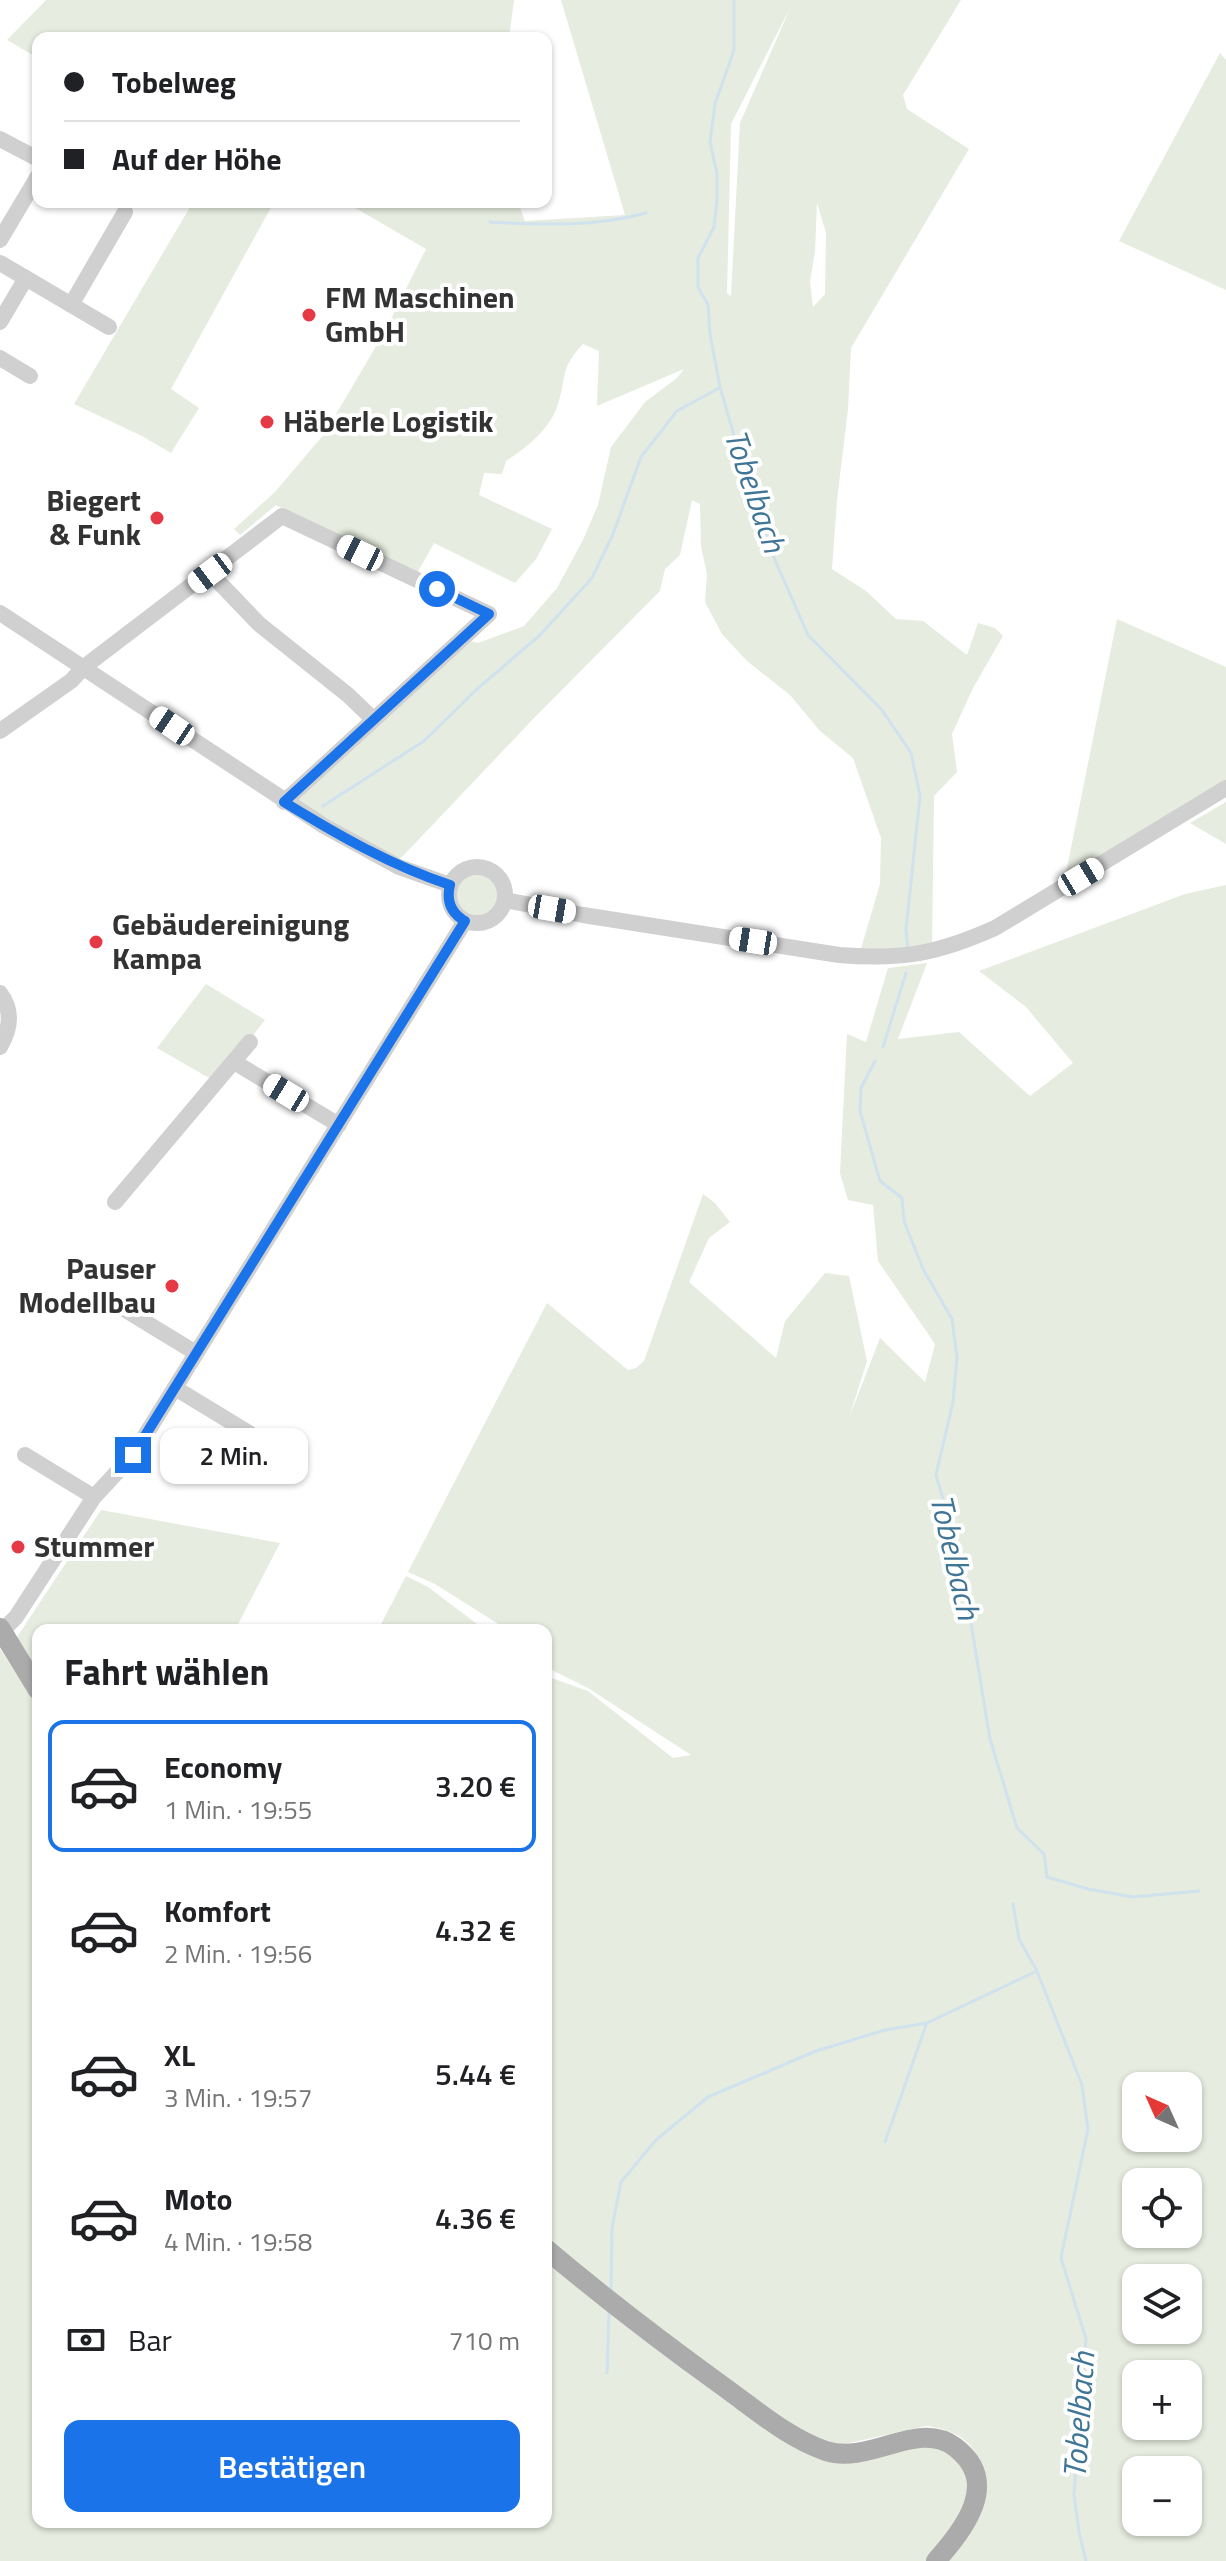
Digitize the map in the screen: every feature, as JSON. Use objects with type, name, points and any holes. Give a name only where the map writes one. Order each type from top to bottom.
[{"type":"main road","points":[[1,1630],[32,1680]]},
{"type":"main road","points":[[552,2254],[678,2354],[794,2437],[846,2455],[922,2437],[936,2438],[955,2447],[975,2473],[976,2497],[967,2523],[936,2561]]},
{"type":"street","points":[[0,139],[32,156]]},
{"type":"street","points":[[0,240],[32,186]]},
{"type":"street","points":[[71,305],[125,212]]},
{"type":"street","points":[[0,263],[109,327]]},
{"type":"street","points":[[0,322],[26,278]]},
{"type":"street","points":[[0,358],[30,376]]},
{"type":"street","points":[[0,731],[71,681],[84,667],[282,516],[489,614],[284,802]]},
{"type":"street","points":[[210,573],[259,624],[348,695],[373,719]]},
{"type":"street","points":[[0,613],[284,802],[387,861],[450,885]]},
{"type":"street","points":[[505,900],[839,955],[905,957],[962,943],[995,928],[1226,788]]},
{"type":"street","points":[[472,867],[484,868],[495,873],[502,882],[505,900],[500,912],[490,920],[478,924],[465,921],[455,914],[449,903],[450,885],[461,871],[472,867]]},
{"type":"street","points":[[1,1630],[16,1617],[94,1497],[133,1455],[465,921]]},
{"type":"street","points":[[0,993],[10,1010],[8,1033],[0,1047]]},
{"type":"street","points":[[115,1202],[250,1042]]},
{"type":"street","points":[[234,1062],[339,1125]]},
{"type":"street","points":[[114,1303],[196,1353]]},
{"type":"street","points":[[175,1388],[249,1433]]},
{"type":"street","points":[[25,1455],[94,1497]]},
{"type":"shaded area","points":[[46,0],[514,0],[510,32],[32,32],[32,55],[7,40]]},
{"type":"shaded area","points":[[561,0],[961,0],[903,95],[907,109],[969,149],[851,348],[832,569],[866,591],[896,619],[923,621],[967,655],[978,623],[995,628],[1003,636],[973,688],[952,734],[957,772],[934,796],[932,948],[860,952],[880,884],[881,838],[853,758],[820,731],[790,695],[747,661],[722,634],[705,602],[707,574],[701,546],[700,504],[692,500],[680,555],[665,569],[660,591],[402,857],[393,860],[294,800],[465,640],[478,643],[524,626],[557,588],[583,540],[598,505],[611,447],[645,402],[684,369],[597,406],[599,351],[583,344],[575,353],[567,367],[557,407],[543,431],[506,461],[502,474],[484,473],[479,495],[552,529],[536,559],[515,583],[434,543],[416,575],[276,505],[240,535],[234,529],[275,492],[325,433],[385,331],[426,249],[355,208],[520,208],[525,221],[625,215]],"holes":[[[791,6],[740,123],[731,296],[727,293],[731,124]],[[817,203],[826,233],[825,294],[813,307],[810,282]]]},
{"type":"shaded area","points":[[1220,53],[1226,60],[1226,290],[1119,241]]},
{"type":"shaded area","points":[[189,208],[271,208],[171,389],[199,408],[171,453],[74,404]]},
{"type":"shaded area","points":[[1117,619],[1226,667],[1226,781],[1065,878]]},
{"type":"shaded area","points":[[1226,802],[1226,844],[1190,823]]},
{"type":"shaded area","points":[[477,872],[493,879],[500,895],[493,911],[477,918],[461,911],[454,895],[461,879]]},
{"type":"shaded area","points":[[1226,885],[1226,2561],[945,2561],[980,2516],[983,2478],[977,2455],[962,2438],[940,2428],[926,2426],[840,2445],[806,2433],[810,2450],[919,2443],[949,2451],[968,2474],[970,2505],[928,2561],[0,2561],[0,1649],[32,1697],[32,2528],[552,2528],[552,1678],[588,1691],[673,1758],[691,1755],[588,1688],[552,1670],[552,1624],[498,1624],[435,1584],[408,1572],[547,1303],[628,1370],[644,1361],[703,1194],[730,1222],[709,1238],[689,1282],[776,1358],[785,1321],[825,1273],[849,1276],[867,1361],[849,1418],[880,1338],[925,1382],[935,1344],[878,1261],[873,1205],[848,1200],[840,1173],[847,1034],[866,1042],[888,968],[927,963],[898,1039],[959,1032],[1030,1096],[1073,1063],[1026,1007],[979,971],[1185,894]]},
{"type":"shaded area","points":[[206,984],[265,1020],[216,1082],[157,1048]]},
{"type":"shaded area","points":[[101,1510],[280,1543],[238,1624],[32,1624],[32,1661],[17,1637]]},
{"type":"shaded area","points":[[406,1576],[428,1587],[477,1624],[381,1624]]},
{"type":"waterway","name":"Tobelbach","points":[[734,0],[734,50],[715,104],[710,142],[717,174],[714,227],[698,258],[698,287],[708,305],[720,387],[749,487],[775,560],[808,635],[882,710],[911,753],[920,796],[906,930],[908,950]]},
{"type":"waterway","points":[[490,222],[588,223],[646,213]]},
{"type":"waterway","points":[[323,806],[424,741],[476,690],[540,635],[592,578],[613,534],[641,457],[677,411],[719,388]]},
{"type":"waterway","name":"Tobelbach","points":[[883,1047],[906,973]]},
{"type":"waterway","name":"Tobelbach","points":[[875,1061],[861,1088],[860,1111],[880,1181],[902,1198],[904,1221],[923,1269],[952,1319],[957,1357],[953,1402],[936,1475],[960,1557],[990,1739],[1017,1828],[1044,1854],[1047,1877],[1088,1889],[1133,1897],[1199,1891]]},
{"type":"waterway","name":"Tobelbach","points":[[1013,1904],[1019,1939],[1037,1971],[1082,2085],[1088,2129],[1061,2258],[1086,2339],[1074,2494],[1086,2561]]},
{"type":"waterway","points":[[611,2289],[612,2228],[621,2182],[656,2140],[708,2097],[816,2051],[885,2030],[927,2023],[1037,1971]]},
{"type":"waterway","points":[[885,2142],[926,2025]]},
{"type":"waterway","points":[[607,2373],[609,2313]]},
{"type":"place","name":"FM Maschinen GmbH","points":[[309,315]]},
{"type":"place","name":"Häberle Logistik","points":[[267,422]]},
{"type":"place","name":"Biegert & Funk","points":[[157,518]]},
{"type":"place","name":"Gebäudereinigung Kampa","points":[[96,942]]},
{"type":"place","name":"Pauser Modellbau","points":[[172,1286]]},
{"type":"place","name":"Stummer","points":[[18,1547]]},
{"type":"route","points":[[133,1455],[465,921],[455,914],[449,903],[450,885],[399,867],[364,850],[284,802],[489,614],[437,589]]}]
